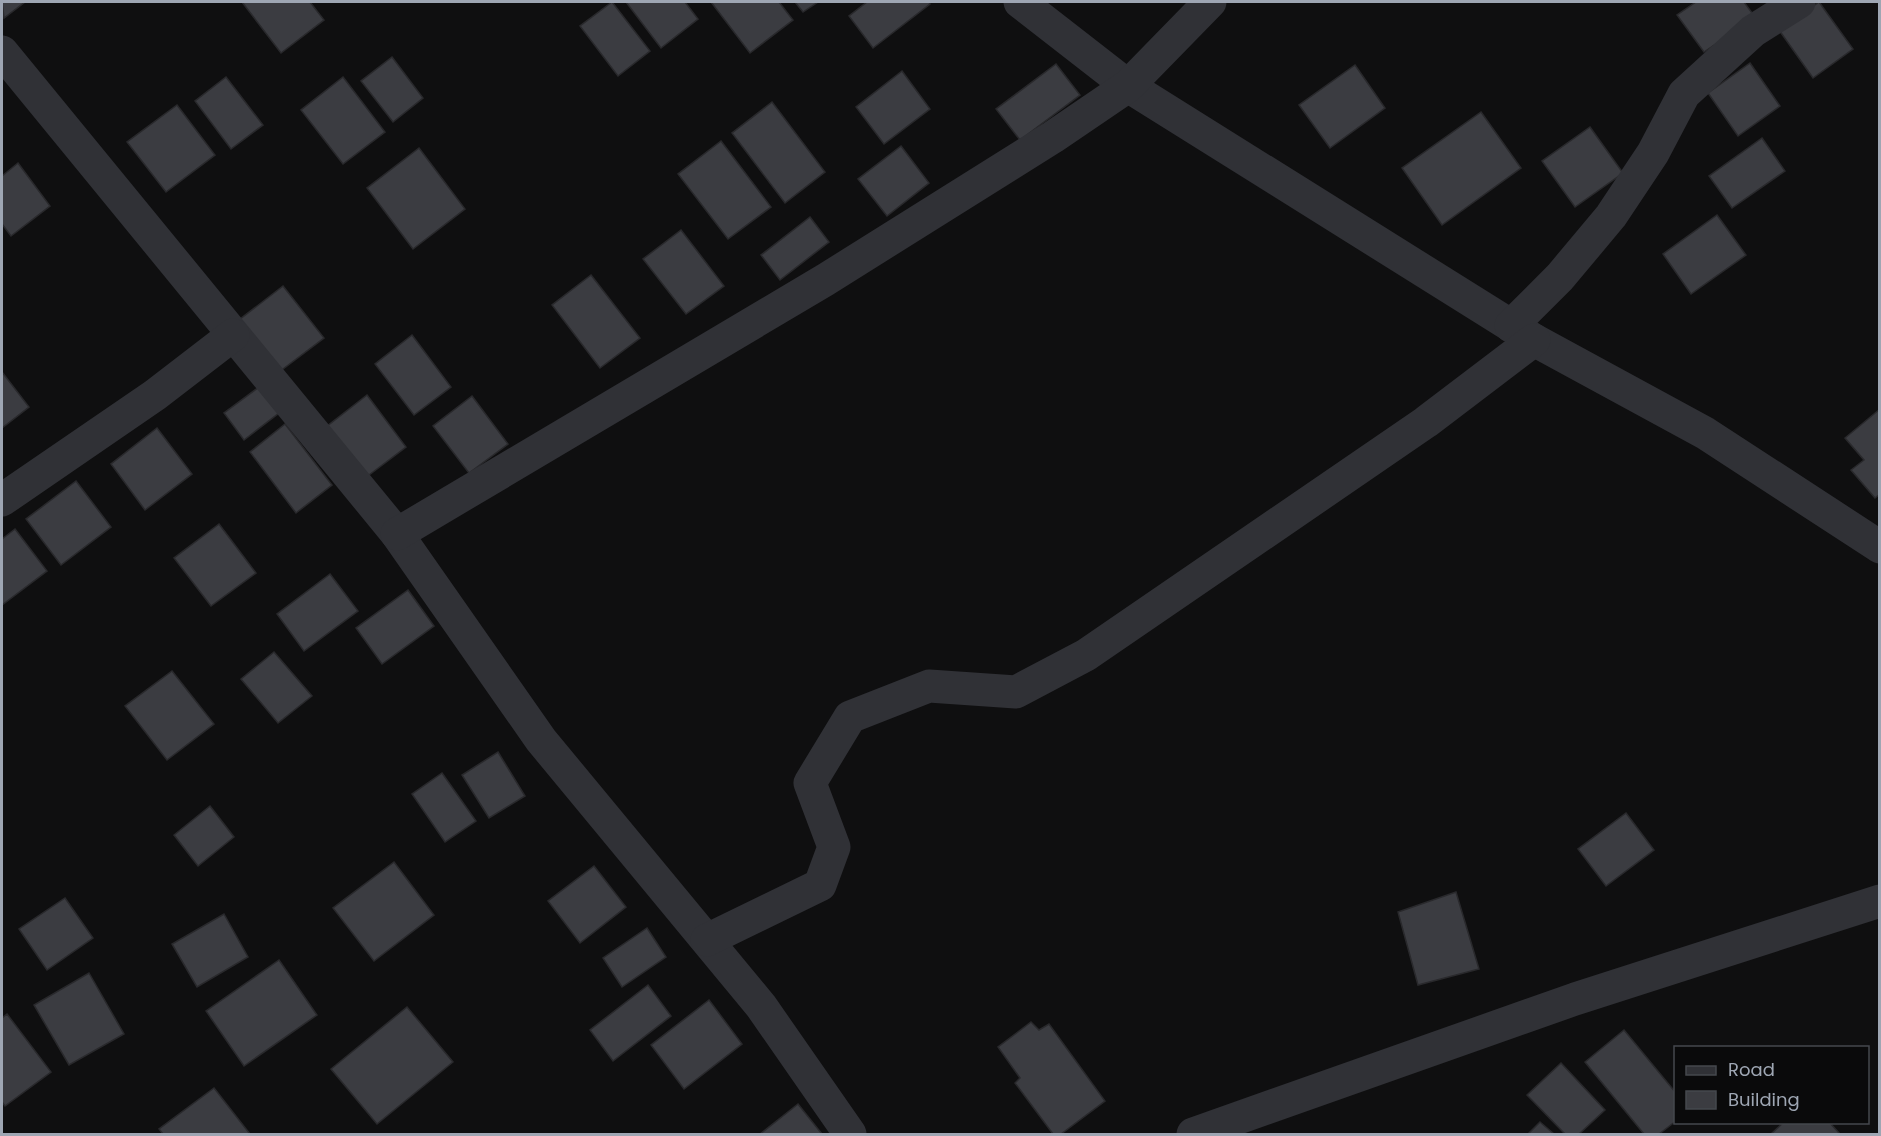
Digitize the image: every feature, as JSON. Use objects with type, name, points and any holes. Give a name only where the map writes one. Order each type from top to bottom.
[{"type":"street","points":[[1020,2],[1128,86],[1522,333],[1705,433],[1880,547]]},
{"type":"street","points":[[397,534],[825,280],[1053,137],[1128,86],[1210,2]]},
{"type":"street","points":[[707,940],[820,885],[834,847],[810,783],[850,717],[929,686],[1016,692],[1086,655],[1426,422],[1522,333],[1560,277],[1611,216],[1653,153],[1684,94],[1753,31],[1799,2]]},
{"type":"street","points":[[2,52],[397,534],[541,740],[761,1005],[850,1134]]},
{"type":"street","points":[[2,500],[154,396],[233,335]]},
{"type":"street","points":[[1193,1134],[1575,999],[1880,901]]},
{"type":"building","points":[[2,2],[25,2],[4,18]]},
{"type":"building","points":[[242,2],[310,2],[324,20],[281,53]]},
{"type":"building","points":[[612,2],[650,51],[618,76],[580,26]]},
{"type":"building","points":[[626,2],[685,2],[698,19],[661,48]]},
{"type":"building","points":[[711,2],[779,2],[793,20],[750,53]]},
{"type":"building","points":[[795,2],[818,2],[803,12]]},
{"type":"building","points":[[867,2],[929,2],[930,4],[873,48],[849,16]]},
{"type":"building","points":[[1696,2],[1744,2],[1755,17],[1704,52],[1677,15]]},
{"type":"building","points":[[1819,2],[1853,49],[1813,78],[1779,30]]},
{"type":"building","points":[[392,57],[423,98],[393,122],[361,81]]},
{"type":"building","points":[[1750,63],[1780,106],[1738,136],[1708,93]]},
{"type":"building","points":[[1056,64],[1080,95],[1020,140],[996,109]]},
{"type":"building","points":[[1355,65],[1385,108],[1330,148],[1299,105]]},
{"type":"building","points":[[902,71],[930,109],[884,144],[856,107]]},
{"type":"building","points":[[226,77],[263,125],[231,149],[195,101]]},
{"type":"building","points":[[343,77],[385,132],[343,164],[301,110]]},
{"type":"building","points":[[772,102],[825,172],[785,203],[732,133]]},
{"type":"building","points":[[177,105],[215,155],[166,192],[127,142]]},
{"type":"building","points":[[1481,112],[1521,168],[1442,225],[1402,168]]},
{"type":"building","points":[[1590,127],[1623,173],[1575,207],[1542,161]]},
{"type":"building","points":[[1762,138],[1785,171],[1732,208],[1709,176]]},
{"type":"building","points":[[721,141],[771,207],[728,239],[678,174]]},
{"type":"building","points":[[901,146],[929,183],[887,216],[858,179]]},
{"type":"building","points":[[419,148],[465,209],[413,249],[367,188]]},
{"type":"building","points":[[18,163],[50,206],[11,236],[2,224],[2,176]]},
{"type":"building","points":[[1717,215],[1746,255],[1691,294],[1663,254]]},
{"type":"building","points":[[810,217],[829,242],[780,280],[761,255]]},
{"type":"building","points":[[681,230],[724,286],[686,314],[643,259]]},
{"type":"building","points":[[591,275],[640,338],[600,368],[552,305]]},
{"type":"building","points":[[283,286],[324,338],[275,375],[235,323]]},
{"type":"building","points":[[412,335],[451,387],[414,415],[375,364]]},
{"type":"building","points":[[2,372],[29,407],[2,428]]},
{"type":"building","points":[[259,387],[279,413],[244,440],[224,413]]},
{"type":"building","points":[[367,395],[406,447],[365,478],[326,427]]},
{"type":"building","points":[[472,396],[508,444],[469,473],[433,426]]},
{"type":"building","points":[[1880,409],[1880,494],[1875,498],[1851,470],[1864,460],[1845,438]]},
{"type":"building","points":[[285,424],[332,485],[296,513],[250,452]]},
{"type":"building","points":[[157,428],[192,474],[145,510],[111,464]]},
{"type":"building","points":[[76,481],[111,527],[61,565],[26,519]]},
{"type":"building","points":[[219,524],[256,573],[211,606],[174,558]]},
{"type":"building","points":[[15,529],[47,571],[2,605],[2,539]]},
{"type":"building","points":[[330,574],[358,611],[304,651],[277,614]]},
{"type":"building","points":[[408,590],[434,626],[382,664],[356,628]]},
{"type":"building","points":[[274,652],[312,696],[278,723],[241,679]]},
{"type":"building","points":[[172,671],[214,724],[167,760],[125,706]]},
{"type":"building","points":[[498,752],[525,796],[489,818],[462,775]]},
{"type":"building","points":[[442,773],[476,821],[445,842],[412,794]]},
{"type":"building","points":[[210,806],[234,837],[198,866],[174,835]]},
{"type":"building","points":[[1626,813],[1654,850],[1606,886],[1578,849]]},
{"type":"building","points":[[394,862],[434,915],[374,961],[333,908]]},
{"type":"building","points":[[594,866],[626,907],[580,943],[548,901]]},
{"type":"building","points":[[1456,892],[1479,969],[1418,985],[1398,912]]},
{"type":"building","points":[[65,898],[93,938],[47,970],[19,929]]},
{"type":"building","points":[[224,914],[248,957],[197,987],[172,944]]},
{"type":"building","points":[[647,928],[666,957],[622,987],[603,958]]},
{"type":"building","points":[[279,960],[317,1015],[244,1066],[206,1011]]},
{"type":"building","points":[[89,973],[124,1034],[69,1065],[34,1005]]},
{"type":"building","points":[[648,985],[671,1016],[613,1061],[590,1030]]},
{"type":"building","points":[[709,1000],[742,1044],[684,1089],[651,1045]]},
{"type":"building","points":[[407,1007],[453,1062],[377,1124],[331,1069]]},
{"type":"building","points":[[7,1014],[51,1072],[5,1106],[2,1102],[2,1018]]},
{"type":"building","points":[[1031,1022],[1039,1030],[1049,1024],[1105,1101],[1061,1134],[1053,1134],[1015,1083],[1020,1078],[998,1047]]},
{"type":"building","points":[[1624,1030],[1674,1091],[1674,1123],[1659,1134],[1644,1134],[1585,1062]]},
{"type":"building","points":[[1561,1063],[1605,1110],[1579,1134],[1565,1134],[1527,1095]]},
{"type":"building","points":[[214,1088],[250,1134],[163,1134],[159,1129]]},
{"type":"building","points":[[798,1104],[822,1134],[760,1134]]},
{"type":"building","points":[[1540,1122],[1554,1134],[1528,1134]]},
{"type":"building","points":[[1782,1124],[1831,1124],[1840,1134],[1771,1134]]}]
